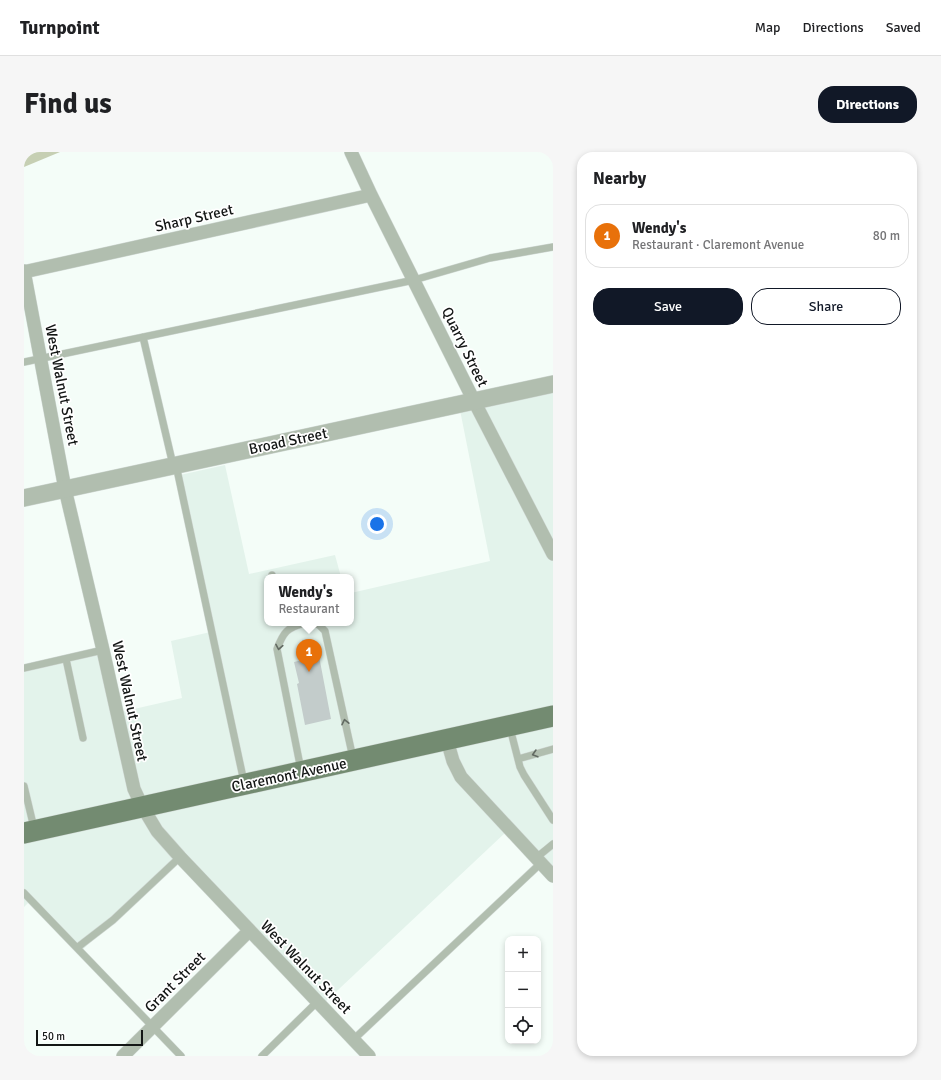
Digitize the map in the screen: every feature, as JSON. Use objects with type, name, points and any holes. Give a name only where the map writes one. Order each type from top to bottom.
[{"type":"main road","name":"Claremont Avenue","points":[[29,832],[553,716]]},
{"type":"street","name":"Quarry Street","points":[[351,152],[474,401],[553,554]]},
{"type":"street","name":"Sharp Street","points":[[24,271],[371,195]]},
{"type":"street","name":"West Walnut Street","points":[[24,271],[65,489],[134,790],[157,831],[249,931],[369,1056]]},
{"type":"street","name":"Broad Street","points":[[24,498],[553,384]]},
{"type":"street","points":[[447,740],[453,761],[461,777],[553,876]]},
{"type":"street","name":"Grant Street","points":[[123,1056],[249,931]]},
{"type":"lane","points":[[24,362],[414,280],[490,258],[553,247]]},
{"type":"lane","points":[[143,337],[175,465],[244,784]]},
{"type":"lane","points":[[285,626],[287,631]]},
{"type":"lane","points":[[294,626],[287,631],[281,639],[277,650],[301,772]]},
{"type":"lane","points":[[320,626],[325,631],[353,760]]},
{"type":"lane","points":[[24,668],[103,650]]},
{"type":"lane","points":[[66,659],[83,738]]},
{"type":"lane","points":[[510,726],[524,776],[553,820]]},
{"type":"lane","points":[[518,759],[553,749]]},
{"type":"lane","points":[[24,786],[29,832]]},
{"type":"lane","points":[[354,1040],[539,861],[553,844]]},
{"type":"lane","points":[[78,947],[113,920],[180,857]]},
{"type":"lane","points":[[24,893],[78,947],[181,1056]]},
{"type":"lane","points":[[262,1056],[318,1002]]},
{"type":"shaded area","points":[[553,383],[553,883],[506,832],[323,1004],[182,856],[79,953],[30,901],[24,907],[24,665],[107,647],[121,712],[182,698],[171,641],[215,631],[180,475],[225,465],[249,574],[335,555],[340,574],[264,574],[264,626],[354,626],[354,592],[490,561],[459,405]]},
{"type":"green space","points":[[24,152],[60,152],[24,167]]},
{"type":"building","points":[[311,639],[315,657],[319,656],[331,719],[305,725],[297,684],[299,683],[294,662],[306,659],[302,640]]},
{"type":"place","name":"Wendy's","points":[[309,672]]}]
